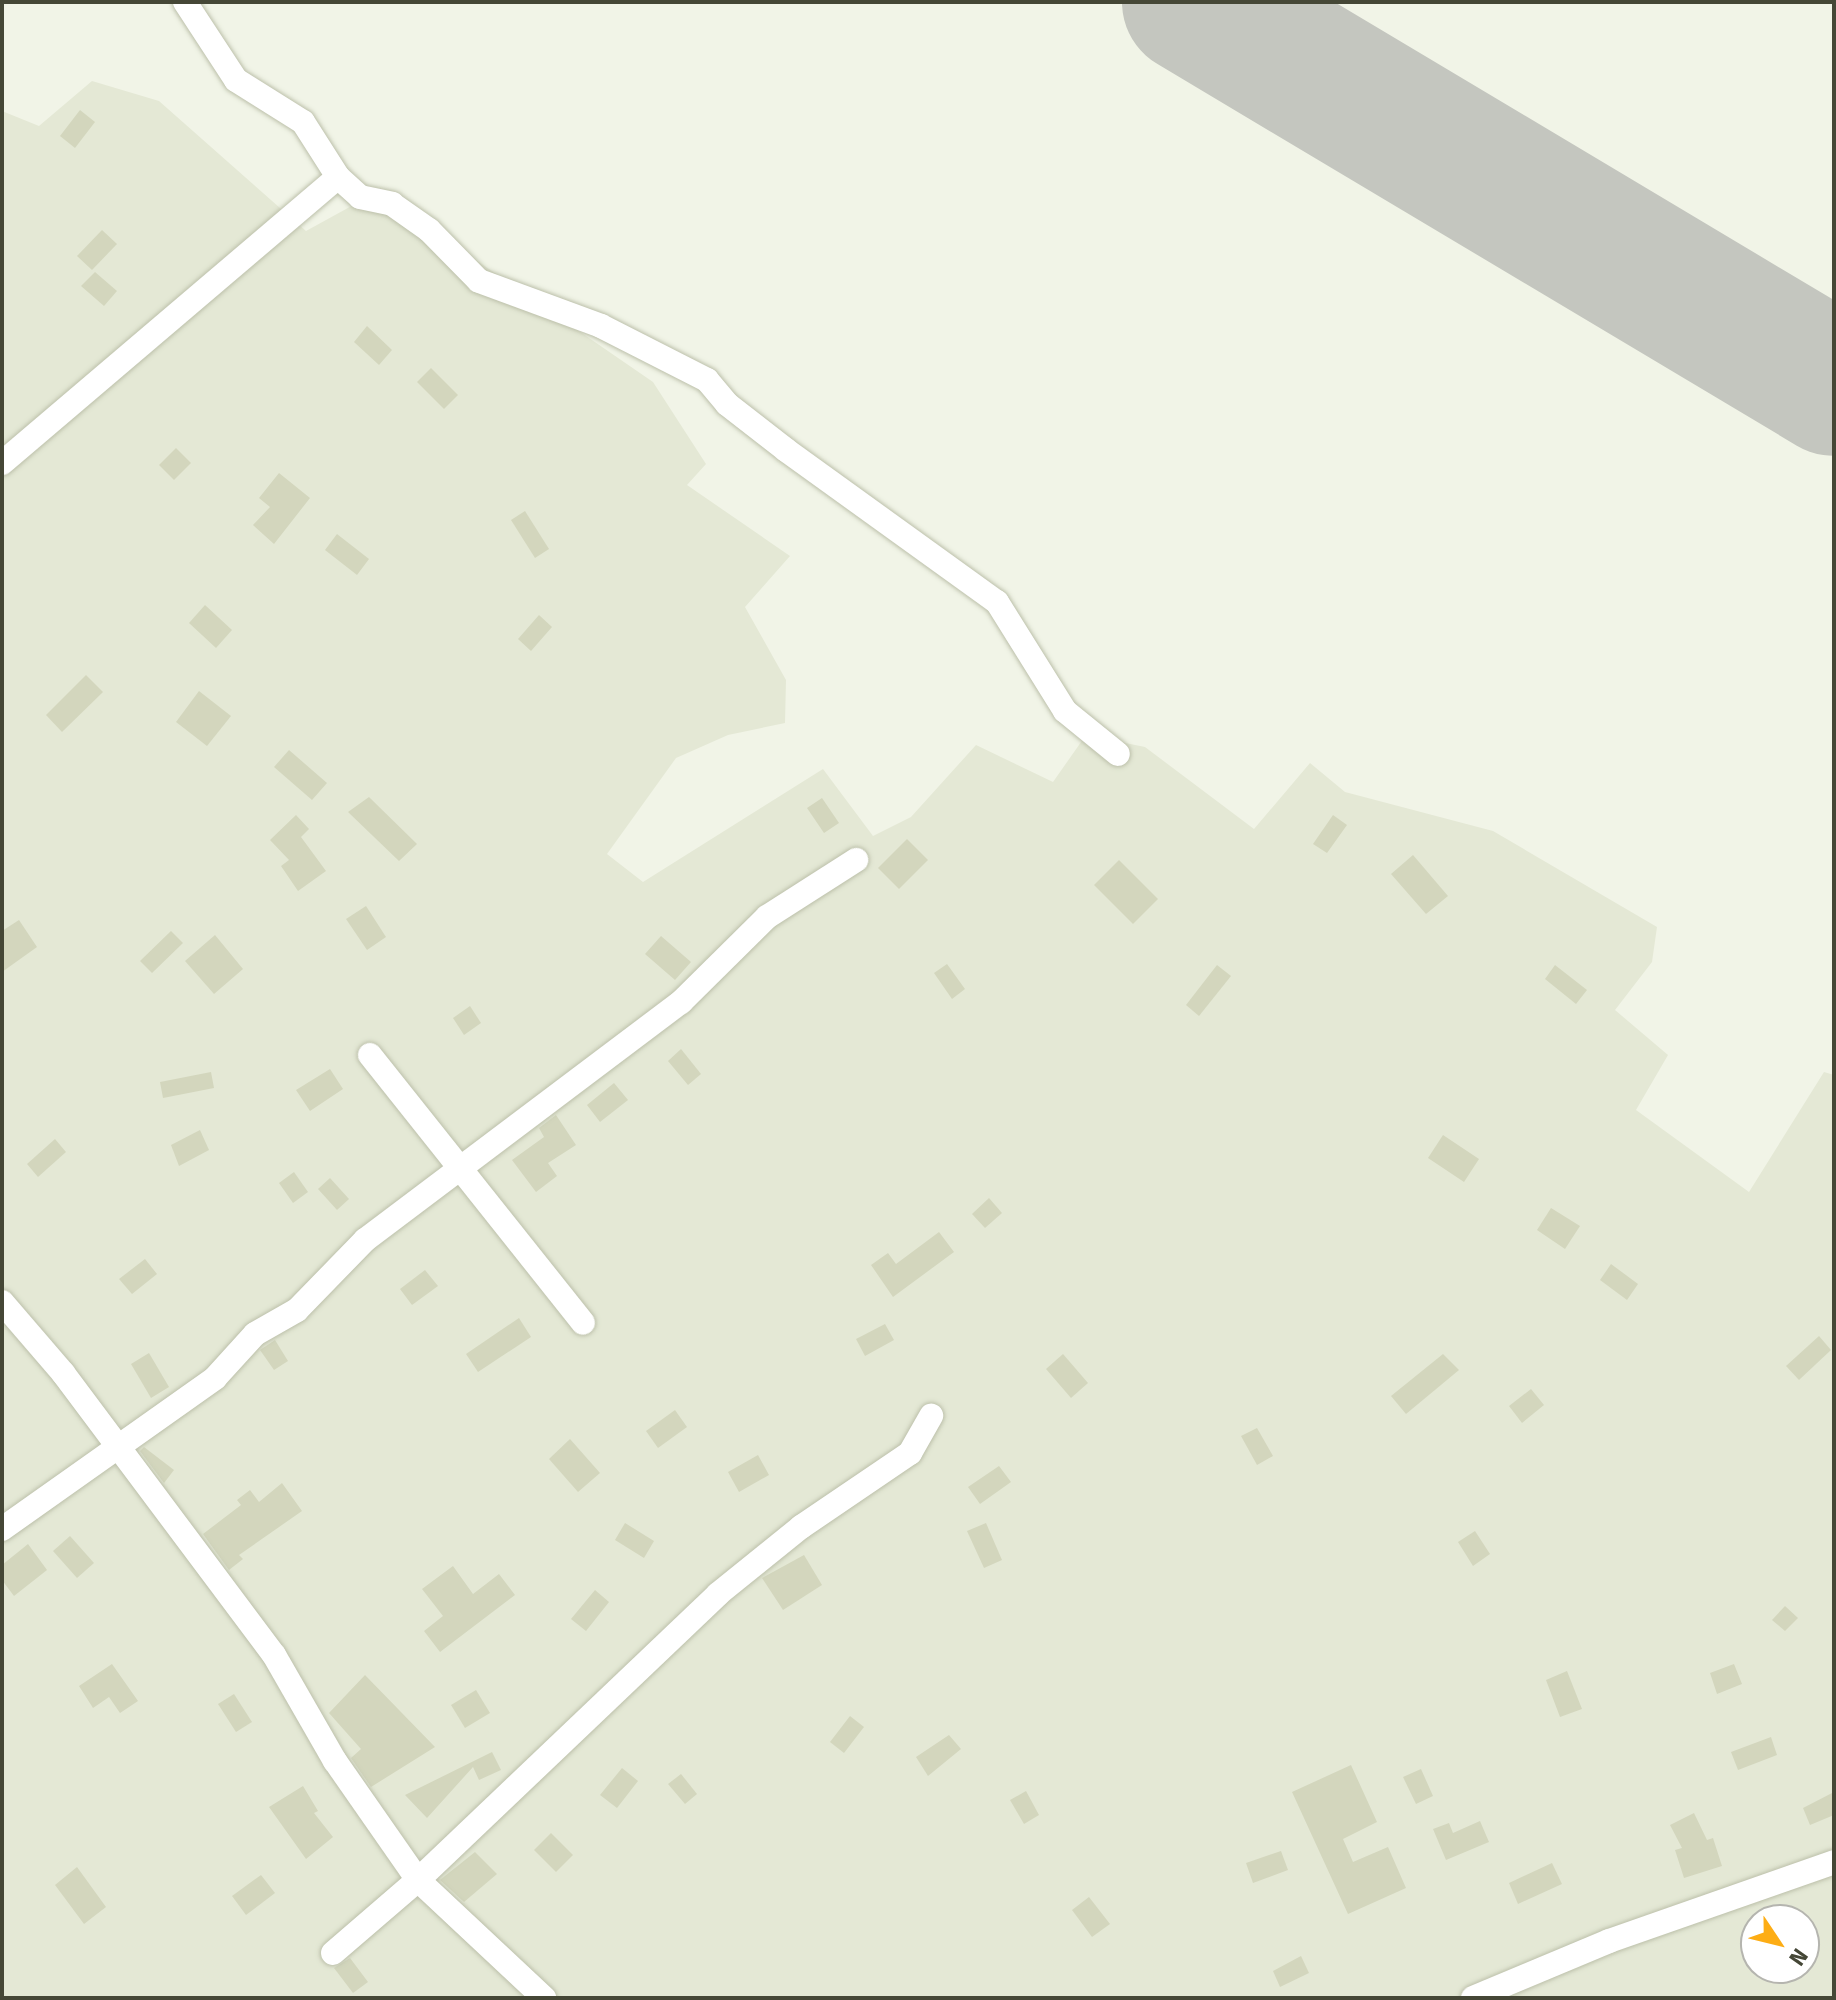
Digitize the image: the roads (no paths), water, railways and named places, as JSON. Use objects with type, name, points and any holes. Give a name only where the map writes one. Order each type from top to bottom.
[{"type":"street","points":[[185,2],[236,80],[303,122],[338,177],[360,197],[392,204],[429,230],[479,281],[601,326],[707,380],[727,404],[786,450],[997,602],[1065,711],[1118,754]]},
{"type":"street","points":[[2,463],[338,177]]},
{"type":"street","points":[[2,1529],[114,1446],[215,1378],[255,1334],[297,1310],[365,1240],[681,1002],[767,917],[856,860]]},
{"type":"street","points":[[370,1055],[583,1323]]},
{"type":"street","points":[[2,1302],[63,1373],[114,1446],[274,1655],[335,1761],[418,1880],[544,1998]]},
{"type":"street","points":[[333,1953],[418,1880],[718,1594],[801,1527],[910,1453],[931,1416]]},
{"type":"street","points":[[1473,1998],[1609,1941],[1834,1862]]}]
